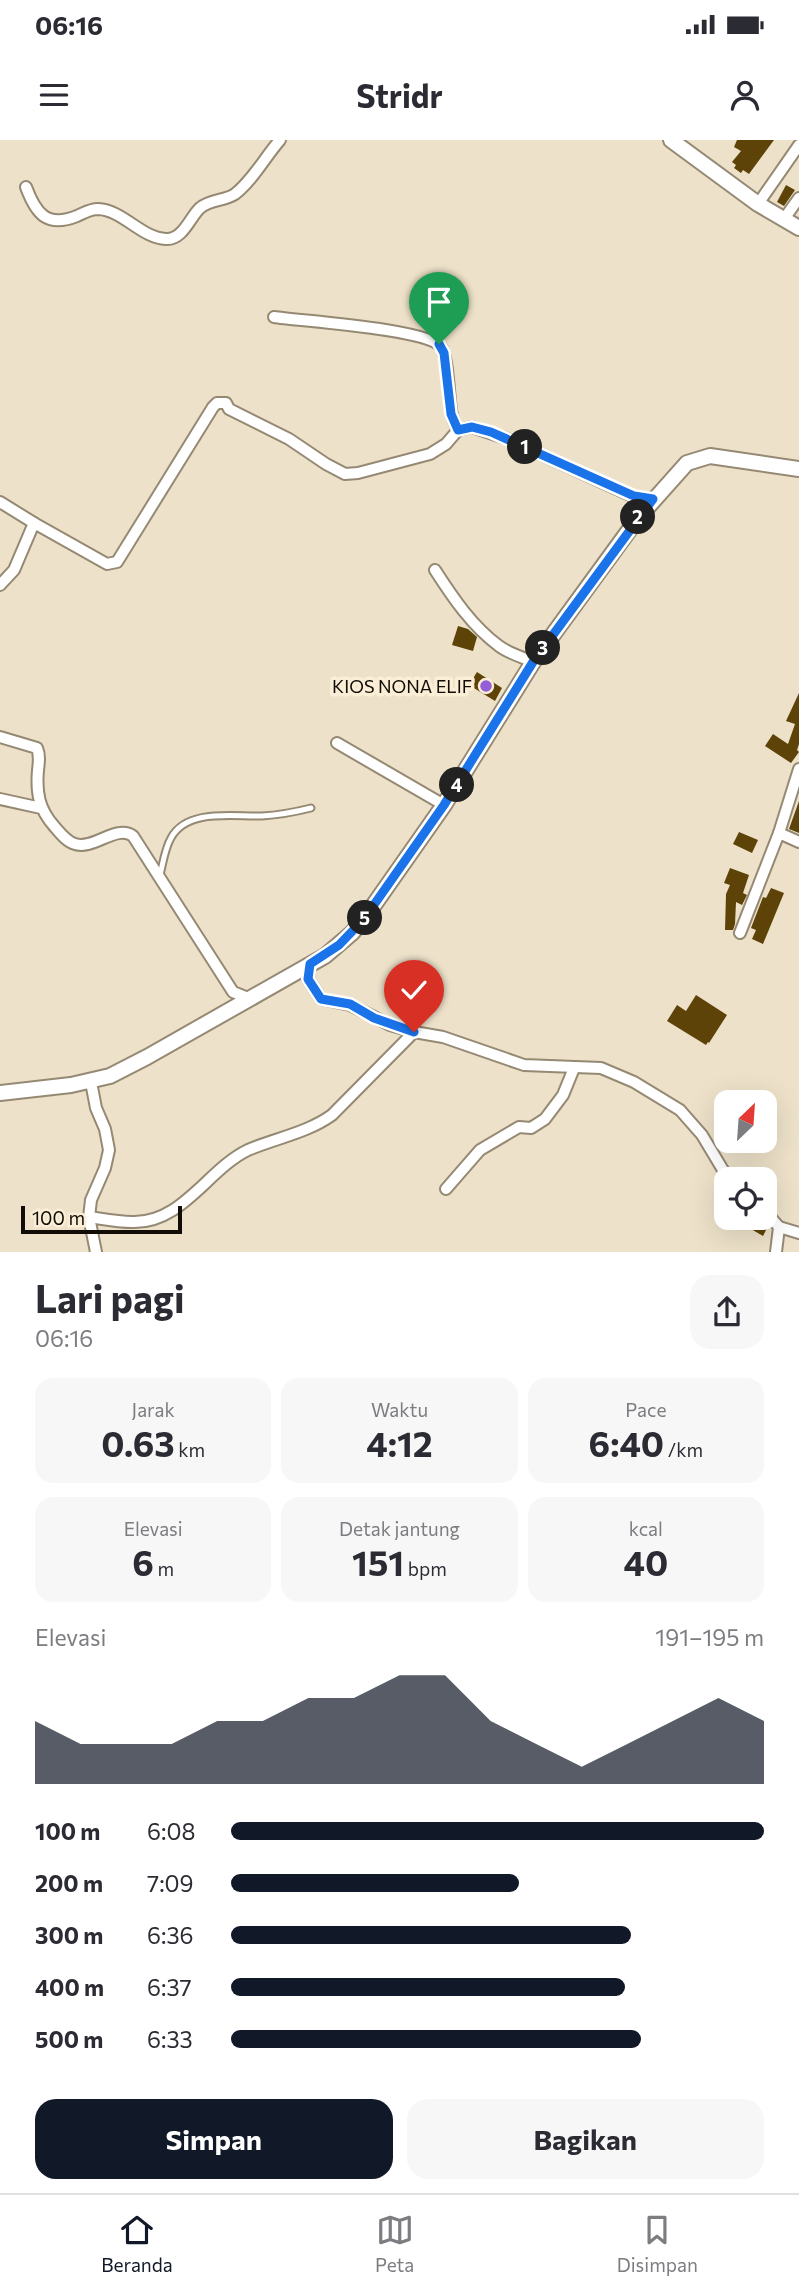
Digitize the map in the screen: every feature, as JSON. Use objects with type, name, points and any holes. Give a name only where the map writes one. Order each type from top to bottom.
[{"type":"street","points":[[26,187],[32,206],[55,221],[63,221],[97,209],[146,233],[168,240],[175,238],[204,205],[235,194],[280,140]]},
{"type":"street","points":[[671,140],[758,204],[799,228]]},
{"type":"street","points":[[758,204],[799,145]]},
{"type":"street","points":[[784,219],[799,198]]},
{"type":"street","points":[[274,317],[393,331],[439,344],[444,353],[451,414],[458,430]]},
{"type":"street","points":[[0,502],[107,565],[117,562],[217,403],[226,403],[229,408],[289,439],[345,474],[430,454],[446,444],[458,430],[472,427],[491,432],[634,496],[653,499]]},
{"type":"street","points":[[0,1093],[91,1082],[110,1076],[339,945],[364,919],[444,805],[533,662],[653,499],[687,463],[710,456],[799,469]]},
{"type":"street","points":[[0,585],[14,570],[34,523]]},
{"type":"street","points":[[435,570],[456,602],[480,629],[500,647],[533,662]]},
{"type":"street","points":[[0,737],[32,746],[39,751],[37,789],[41,808],[59,832],[75,844],[82,845],[119,833],[131,833],[233,992],[248,998]]},
{"type":"street","points":[[337,743],[444,805]]},
{"type":"street","points":[[740,933],[779,833],[799,769]]},
{"type":"street","points":[[0,799],[41,808]]},
{"type":"street","points":[[779,833],[799,842]]},
{"type":"street","points":[[310,964],[308,979],[321,999],[350,1004],[374,1018],[414,1032],[436,1034],[524,1065],[601,1068],[649,1089],[680,1110],[702,1135],[721,1167]]},
{"type":"street","points":[[89,1217],[134,1223],[166,1213],[189,1198],[236,1157],[325,1121],[414,1032]]},
{"type":"street","points":[[446,1189],[480,1150],[519,1127],[531,1128],[545,1119],[563,1095],[574,1068]]},
{"type":"street","points":[[91,1082],[109,1150],[106,1168],[91,1200],[89,1217],[96,1251]]},
{"type":"street","points":[[777,1225],[799,1233]]},
{"type":"street","points":[[776,1251],[779,1227]]},
{"type":"lane","points":[[159,878],[171,837],[195,819],[287,814],[311,808]]},
{"type":"building","points":[[737,140],[774,140],[749,174],[734,168],[736,165],[732,162],[741,151],[734,147]]},
{"type":"building","points":[[786,185],[795,190],[784,206],[777,202]]},
{"type":"building","points":[[458,626],[468,629],[477,637],[473,651],[452,645]]},
{"type":"building","name":"KIOS NONA ELIF","points":[[477,672],[502,688],[495,701],[469,685]]},
{"type":"building","points":[[799,693],[799,752],[791,763],[765,746],[773,734],[788,744],[795,724],[786,721]]},
{"type":"building","points":[[799,801],[799,833],[789,829]]},
{"type":"building","points":[[739,832],[758,840],[752,853],[733,844]]},
{"type":"building","points":[[730,868],[749,875],[743,893],[747,895],[742,905],[736,902],[733,930],[725,930],[726,894],[730,885],[724,883]]},
{"type":"building","points":[[771,888],[784,893],[763,944],[752,939],[756,930],[751,928],[763,897],[766,898]]},
{"type":"building","points":[[696,995],[727,1015],[706,1045],[667,1021],[677,1005],[686,1011]]},
{"type":"building","points":[[753,1230],[766,1230],[763,1236]]},
{"type":"place","name":"KIOS NONA ELIF","points":[[486,686]]},
{"type":"route","points":[[414,1032],[374,1018],[350,1004],[321,999],[308,979],[310,964],[339,945],[364,919],[444,805],[533,662],[653,499],[634,496],[603,484],[491,432],[472,427],[458,430],[451,414],[444,353],[439,344]]}]
